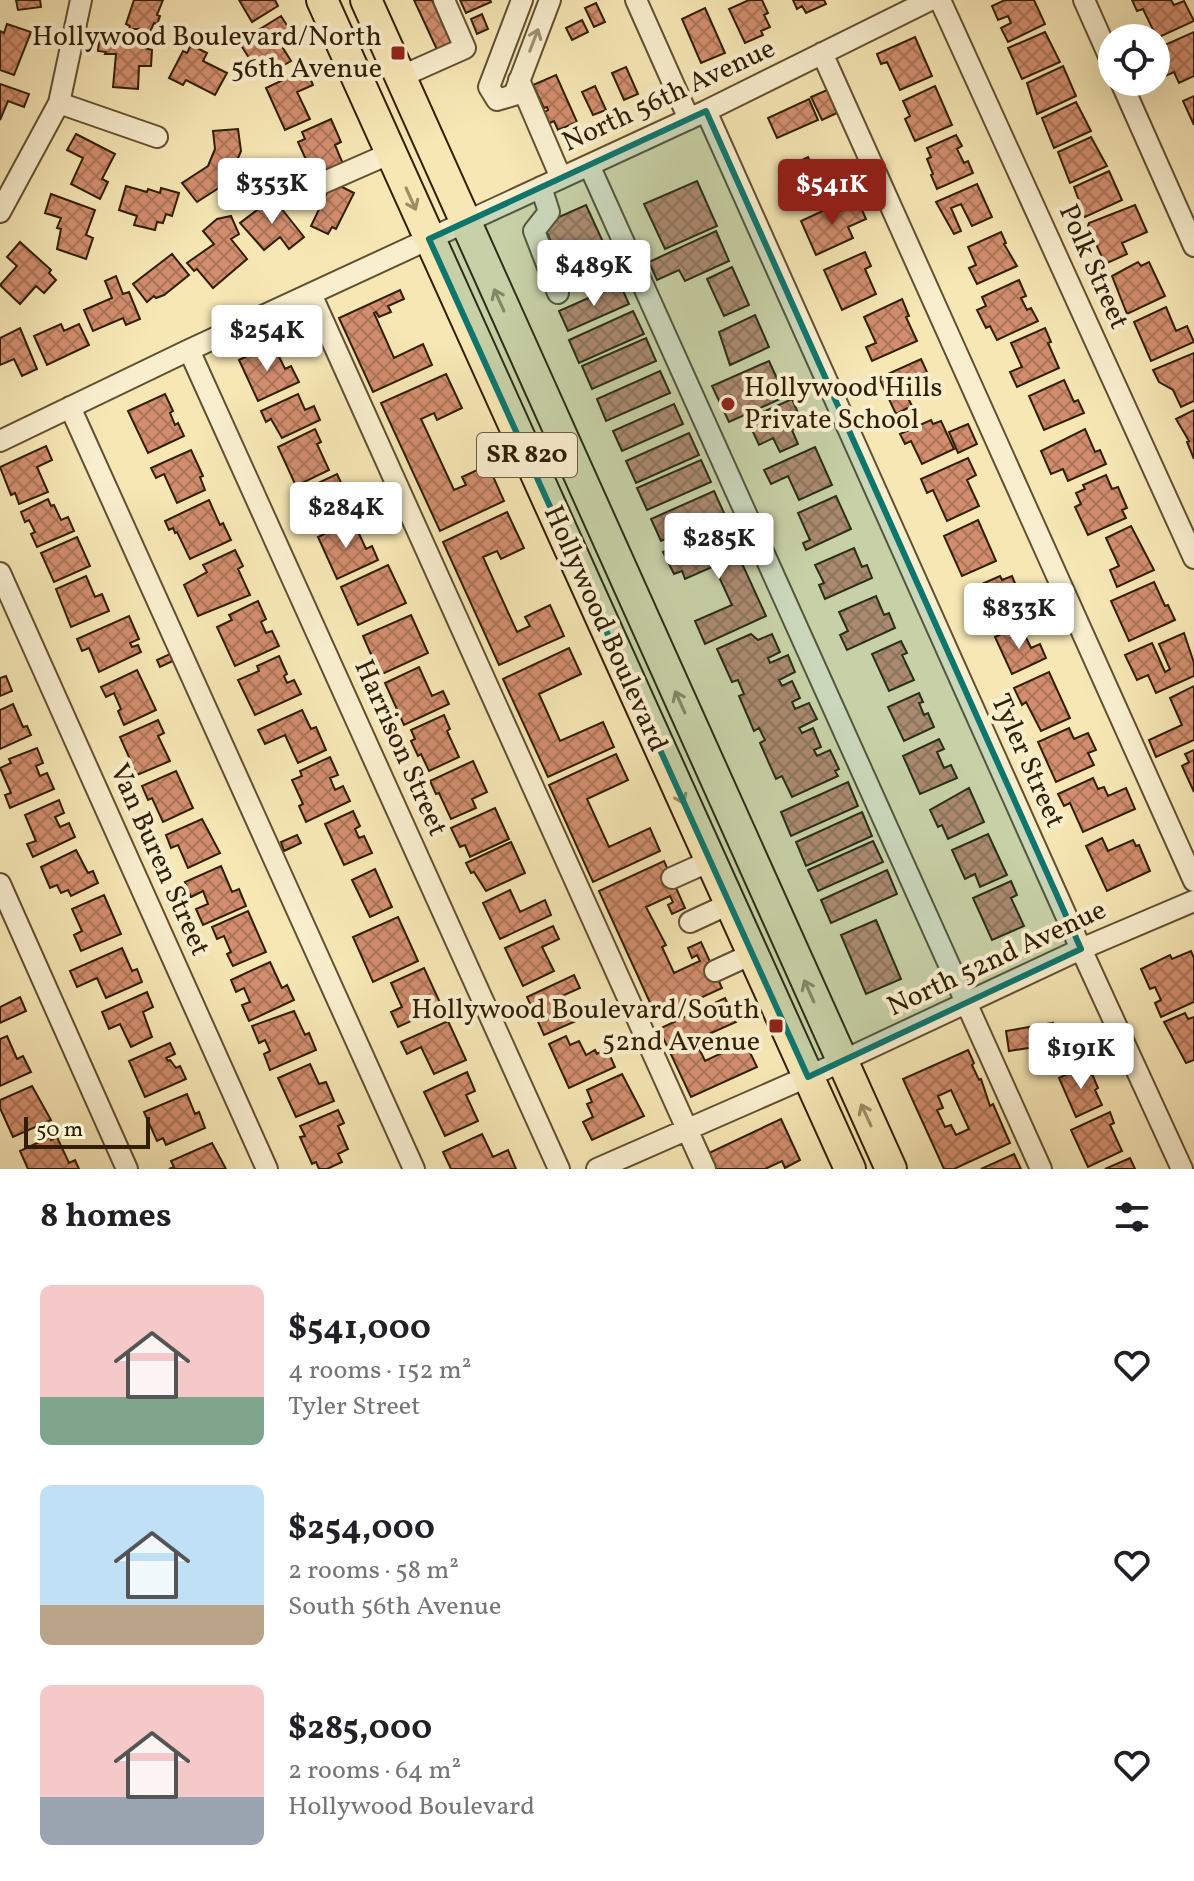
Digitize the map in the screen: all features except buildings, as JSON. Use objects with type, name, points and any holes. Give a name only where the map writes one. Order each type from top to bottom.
[{"type":"highway","name":"Hollywood Boulevard","points":[[322,0],[752,954],[891,1169]]},
{"type":"highway","name":"Hollywood Boulevard","points":[[366,0],[464,222],[825,1069],[850,1169]]},
{"type":"street","points":[[0,212],[59,103],[81,0]]},
{"type":"street","points":[[400,77],[465,48],[444,0]]},
{"type":"street","points":[[522,0],[489,87],[497,100],[514,95],[550,0]]},
{"type":"street","name":"Tyler Street","points":[[636,0],[697,115],[1182,1169]]},
{"type":"street","name":"North 56th Avenue","points":[[0,441],[697,115],[931,0]]},
{"type":"street","name":"Polk Street","points":[[931,0],[1194,558]]},
{"type":"street","points":[[1084,0],[1098,32]]},
{"type":"street","points":[[822,53],[1194,881]]},
{"type":"street","points":[[519,80],[561,178]]},
{"type":"street","points":[[1127,96],[1194,246]]},
{"type":"street","points":[[59,103],[157,137]]},
{"type":"street","points":[[302,192],[391,153]]},
{"type":"street","points":[[589,165],[1041,1169]]},
{"type":"street","points":[[541,187],[549,212],[534,231],[558,293]]},
{"type":"street","points":[[311,294],[640,1003],[687,1130],[705,1169]]},
{"type":"street","name":"Harrison Street","points":[[189,350],[559,1169]]},
{"type":"street","points":[[70,407],[414,1169]]},
{"type":"street","name":"Van Buren Street","points":[[0,573],[267,1169]]},
{"type":"street","points":[[672,878],[710,861]]},
{"type":"street","points":[[0,884],[127,1169]]},
{"type":"street","name":"North 52nd Avenue","points":[[597,1169],[825,1069],[1081,949],[1194,901]]},
{"type":"street","points":[[690,922],[729,904]]},
{"type":"street","points":[[715,971],[752,954]]},
{"type":"highlighted area","points":[[706,111],[1081,949],[808,1077],[429,239]]},
{"type":"place","name":"Hollywood Boulevard/North 56th Avenue","points":[[398,53]]},
{"type":"place","name":"Hollywood Hills Private School","points":[[728,404]]},
{"type":"place","name":"Hollywood Boulevard/South 52nd Avenue","points":[[776,1026]]}]
